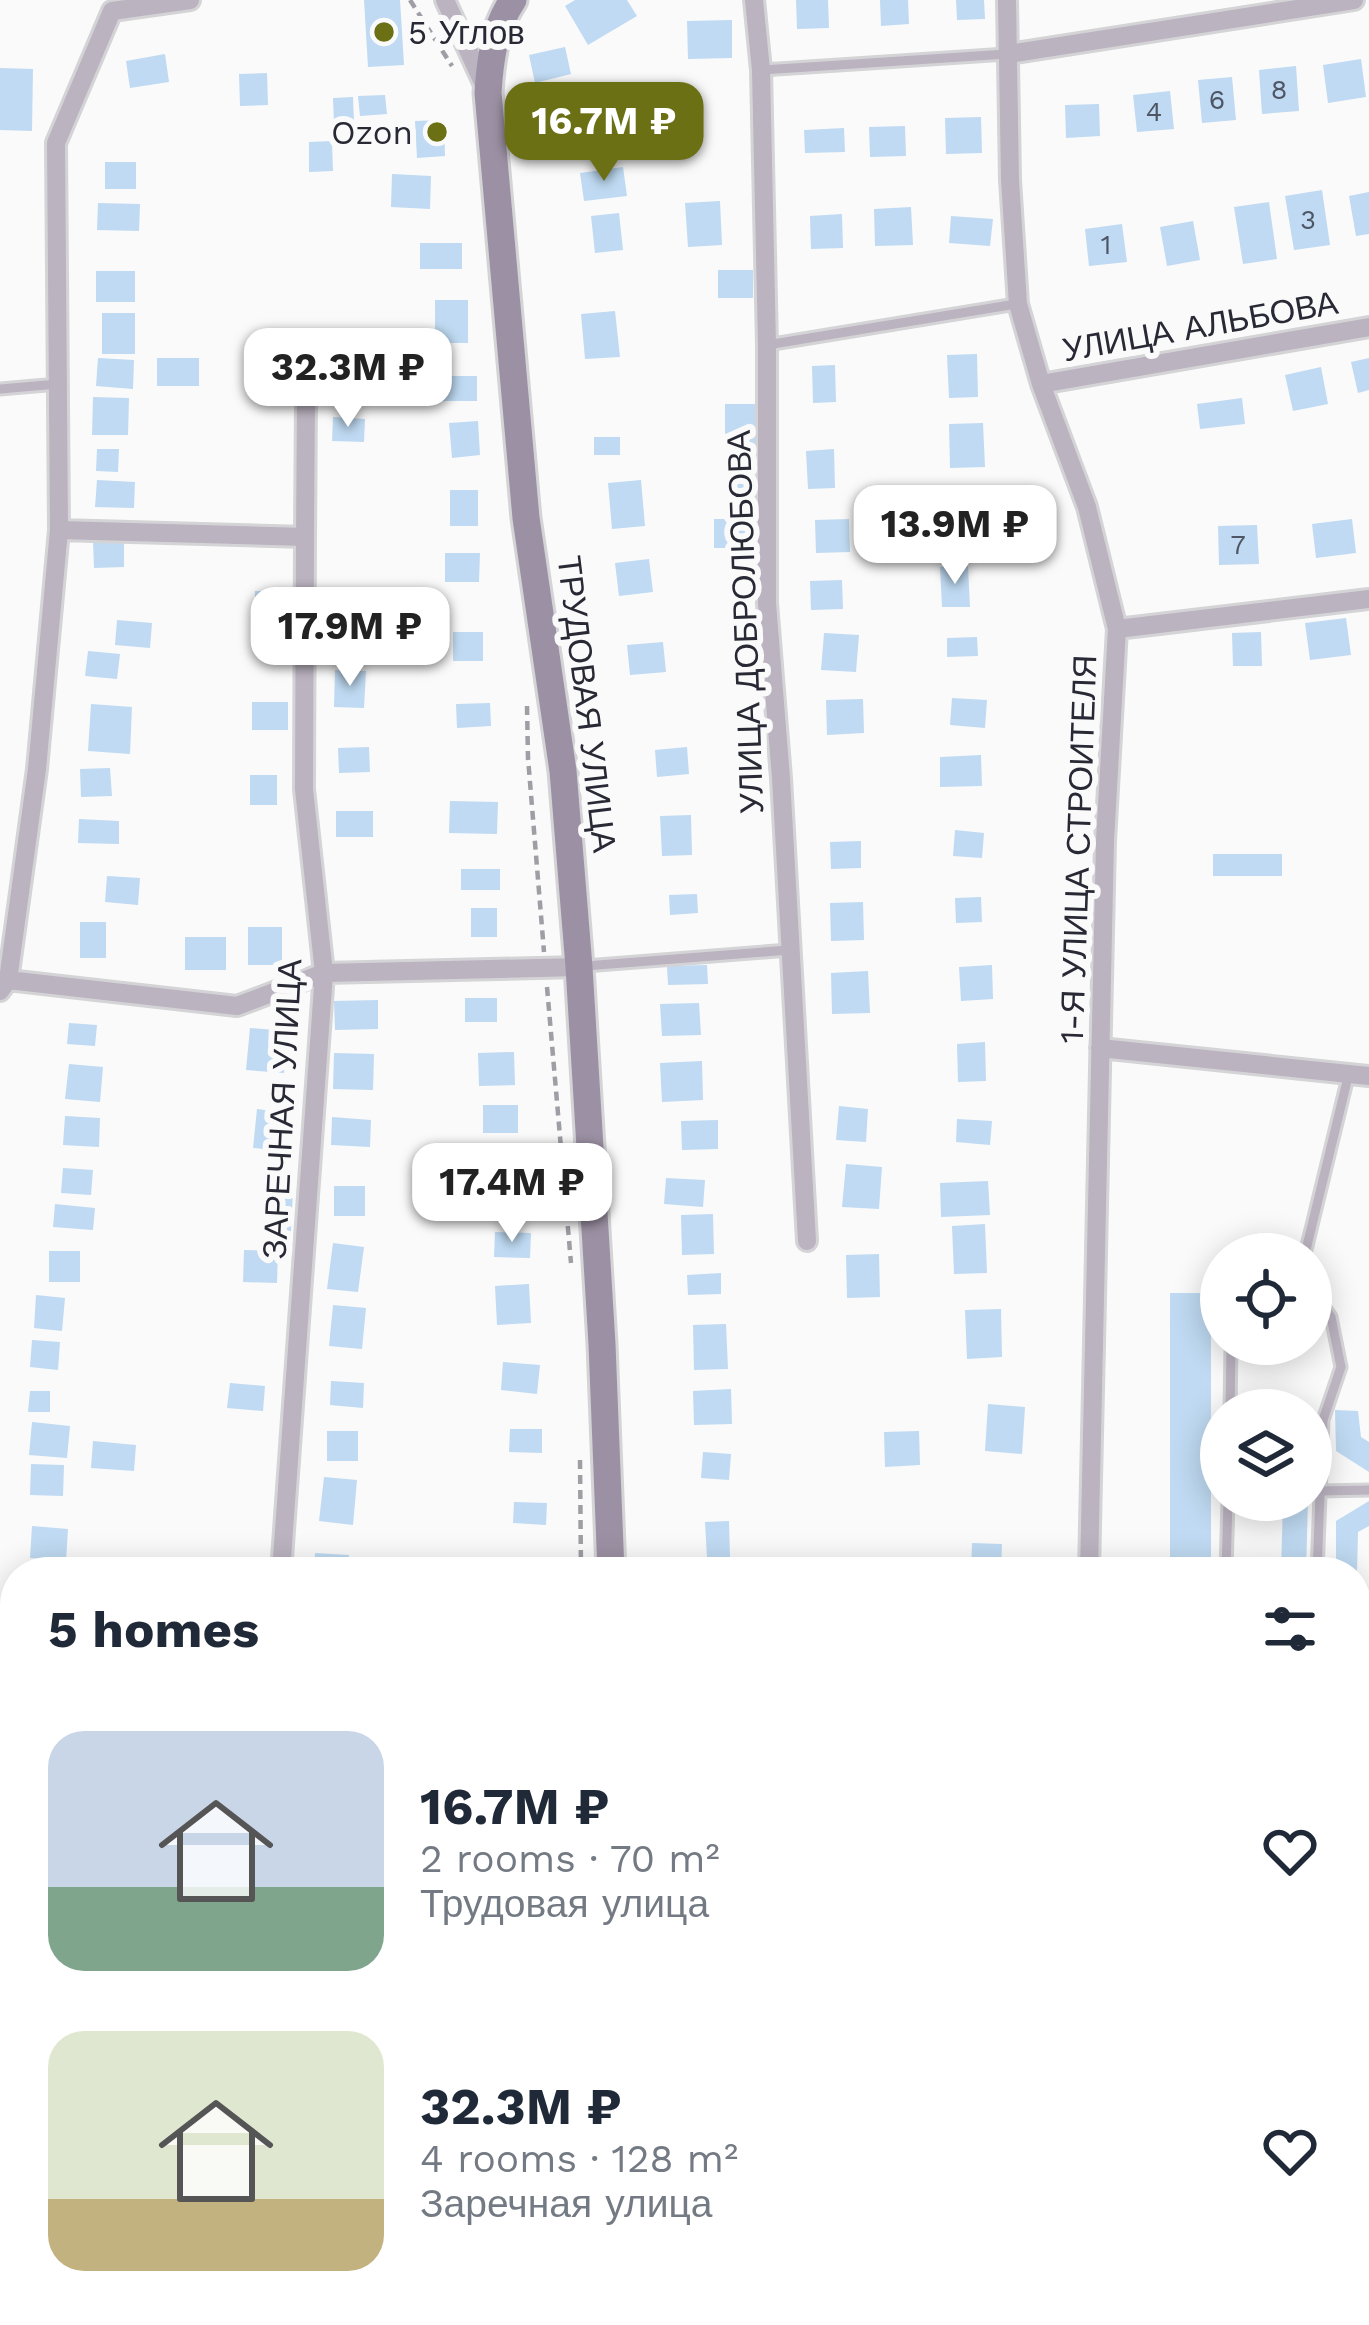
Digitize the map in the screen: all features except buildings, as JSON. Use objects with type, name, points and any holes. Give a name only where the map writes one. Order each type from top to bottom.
[{"type":"street","points":[[190,0],[111,6],[56,143],[59,530],[37,769],[4,985],[237,1006],[324,974],[579,967]]},
{"type":"street","name":"ТРУДОВАЯ УЛИЦА","points":[[445,0],[488,93],[526,518],[563,771],[602,1344],[610,1557]]},
{"type":"street","points":[[488,93],[492,48],[513,0]]},
{"type":"street","name":"УЛИЦА ДОБРОЛЮБОВА","points":[[754,0],[767,344],[767,603],[806,1241]]},
{"type":"street","name":"1-Я УЛИЦА СТРОИТЕЛЯ","points":[[1007,0],[1018,304],[1041,384],[1087,506],[1117,629],[1105,841],[1089,1557]]},
{"type":"street","points":[[1009,54],[1354,0]]},
{"type":"street","name":"УЛИЦА АЛЬБОВА","points":[[1041,384],[1369,327]]},
{"type":"street","name":"ЗАРЕЧНАЯ УЛИЦА","points":[[282,1557],[324,974],[304,789],[306,398]]},
{"type":"street","points":[[59,530],[305,537]]},
{"type":"street","points":[[1117,629],[1369,599]]},
{"type":"street","points":[[1100,1048],[1359,1075]]},
{"type":"lane","points":[[760,70],[1009,54]]},
{"type":"lane","points":[[767,344],[1018,304]]},
{"type":"lane","points":[[0,389],[58,384]]},
{"type":"lane","points":[[579,967],[788,950]]},
{"type":"lane","points":[[1311,1233],[1359,1075]]},
{"type":"lane","points":[[1332,1328],[1340,1367],[1332,1392]]},
{"type":"lane","points":[[1332,1491],[1369,1490]]},
{"type":"lane","points":[[1226,1557],[1227,1521]]},
{"type":"lane","points":[[1318,1557],[1320,1521]]},
{"type":"path","points":[[410,0],[456,72]]},
{"type":"path","points":[[527,689],[528,758],[572,1278]]},
{"type":"path","points":[[580,1460],[581,1557]]},
{"type":"place","name":"5 Углов","points":[[384,32]]},
{"type":"place","name":"Ozon","points":[[437,132]]}]
